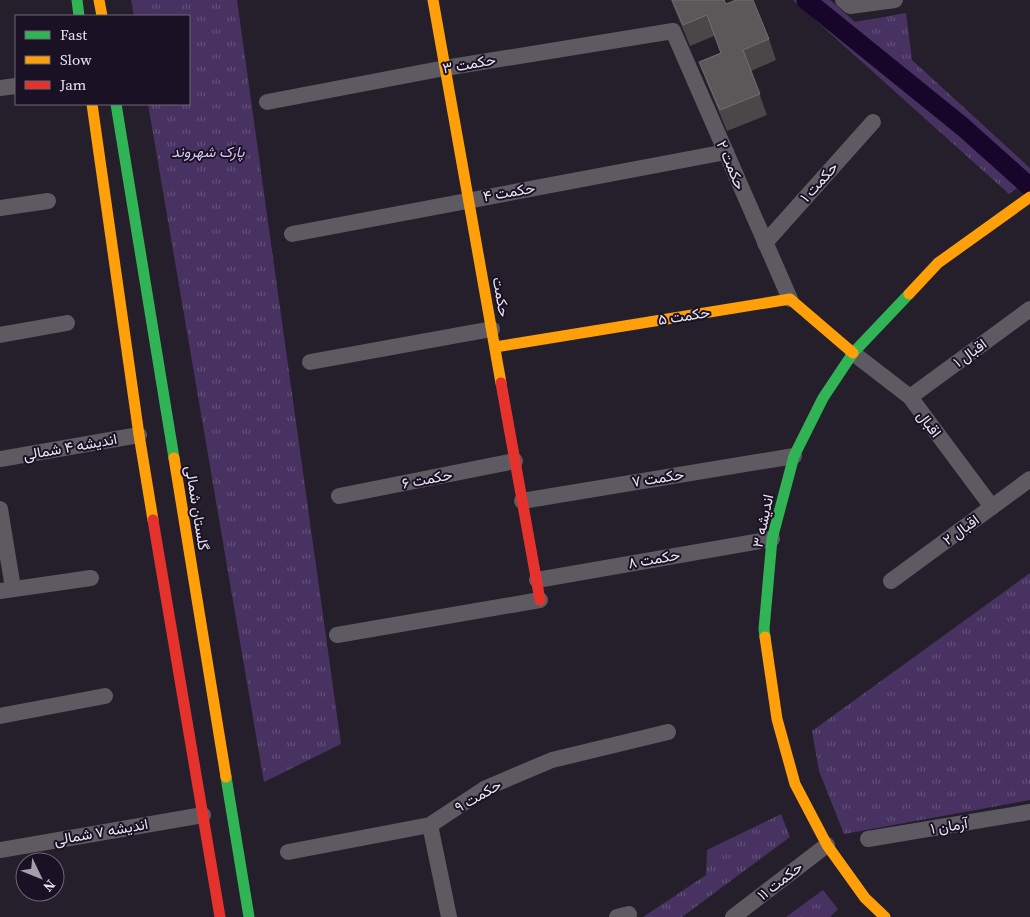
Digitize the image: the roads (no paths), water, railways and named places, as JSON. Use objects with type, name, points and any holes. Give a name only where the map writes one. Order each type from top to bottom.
[{"type":"street","points":[[77,0],[79,15]]},
{"type":"street","points":[[99,0],[102,15]]},
{"type":"street","name":"حکمت","points":[[433,0],[540,600]]},
{"type":"street","points":[[843,0],[850,6],[895,0]]},
{"type":"street","name":"حکمت ۳","points":[[266,102],[446,68],[673,31]]},
{"type":"street","name":"حکمت ۲","points":[[673,31],[790,299]]},
{"type":"street","points":[[0,88],[15,86]]},
{"type":"street","name":"گلستان شمالی","points":[[92,105],[139,435],[217,812],[249,917]]},
{"type":"street","name":"گلستان شمالی","points":[[116,105],[217,812],[220,917]]},
{"type":"street","name":"حکمت ۱","points":[[766,243],[873,122]]},
{"type":"street","name":"حکمت ۴","points":[[292,234],[726,152]]},
{"type":"street","name":"اندیشه ۳","points":[[884,917],[865,898],[827,845],[795,784],[777,719],[764,629],[772,539],[794,456],[823,398],[853,353],[938,263],[1030,197]]},
{"type":"street","points":[[0,208],[48,201]]},
{"type":"street","points":[[790,299],[853,353]]},
{"type":"street","name":"حکمت ۵","points":[[495,348],[790,299]]},
{"type":"street","name":"اقبال ۱","points":[[910,397],[1030,309]]},
{"type":"street","points":[[0,335],[67,323]]},
{"type":"street","points":[[310,362],[492,330]]},
{"type":"street","name":"اقبال","points":[[853,353],[910,397],[992,507]]},
{"type":"street","name":"اندیشه ۴ شمالی","points":[[0,459],[139,435]]},
{"type":"street","name":"حکمت ۷","points":[[522,501],[794,456]]},
{"type":"street","name":"حکمت ۶","points":[[339,496],[516,461]]},
{"type":"street","name":"اقبال ۲","points":[[892,581],[1030,479]]},
{"type":"street","points":[[0,509],[7,589],[91,578]]},
{"type":"street","name":"حکمت ۸","points":[[536,580],[772,539]]},
{"type":"street","points":[[337,635],[540,600]]},
{"type":"street","points":[[0,716],[105,696]]},
{"type":"street","name":"حکمت ۹","points":[[288,852],[430,825],[486,788],[552,760],[668,732]]},
{"type":"street","name":"اندیشه ۷ شمالی","points":[[0,850],[217,812]]},
{"type":"street","name":"آرمان ۱","points":[[868,839],[1030,812]]},
{"type":"street","points":[[430,825],[449,917]]},
{"type":"street","name":"حکمت ۱۱","points":[[733,917],[827,845]]},
{"type":"waterway","points":[[806,0],[963,127],[1030,187]]},
{"type":"park label","name":"پارک شهروند","points":[[208,152]]}]
